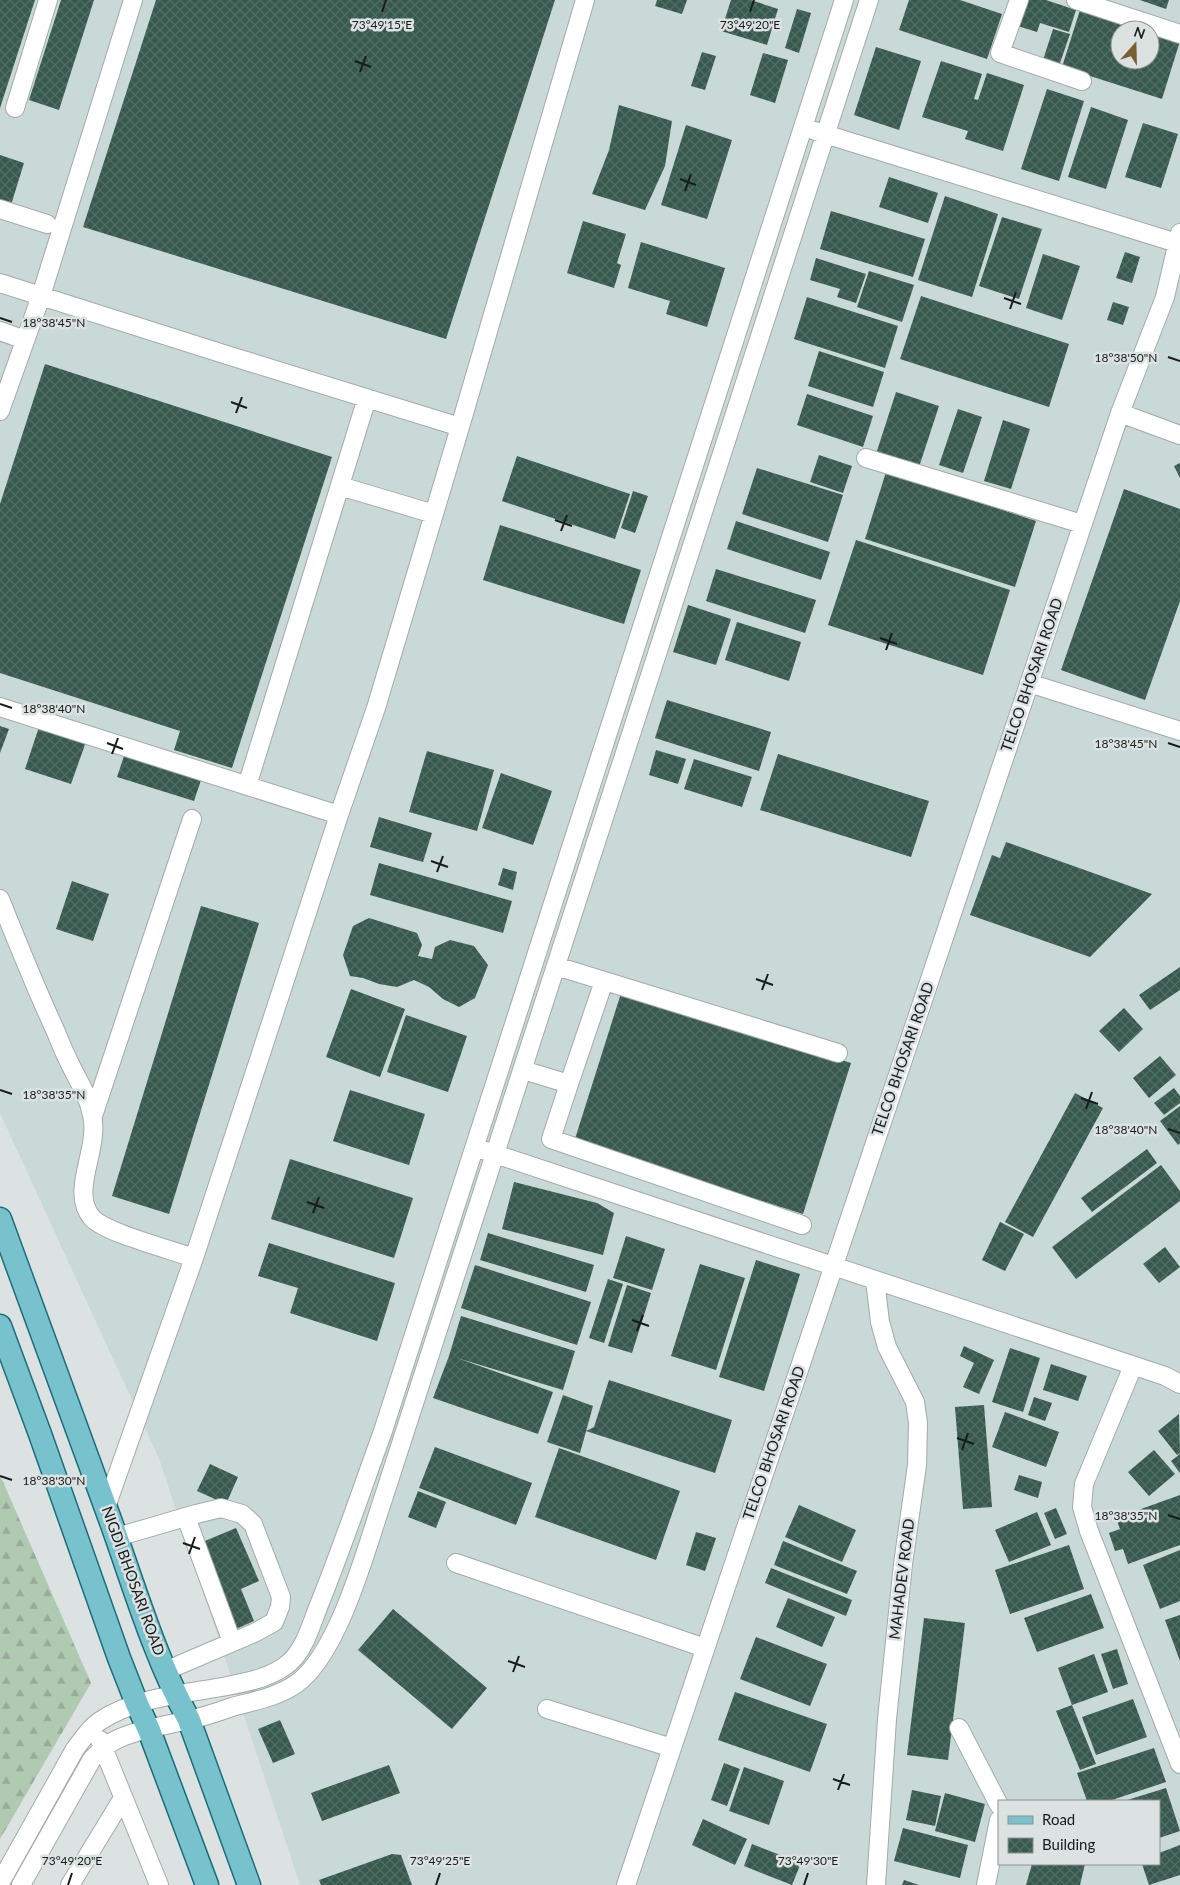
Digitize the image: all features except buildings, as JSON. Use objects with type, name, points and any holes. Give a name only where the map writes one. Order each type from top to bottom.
[{"type":"main road","name":"NIGDI BHOSARI ROAD","points":[[0,1219],[165,1671],[175,1696],[188,1720],[249,1885]]},
{"type":"main road","points":[[0,1326],[137,1704],[149,1730],[207,1885]]},
{"type":"street","points":[[15,108],[48,0]]},
{"type":"street","points":[[0,412],[41,296],[133,0]]},
{"type":"street","points":[[106,1507],[194,1258],[339,815],[376,708],[585,0]]},
{"type":"street","points":[[0,1883],[87,1732],[117,1712],[137,1704],[241,1684],[271,1674],[286,1665],[300,1650],[326,1588],[383,1431],[844,0]]},
{"type":"street","points":[[21,1885],[92,1759],[103,1748],[119,1739],[282,1692],[304,1676],[321,1658],[332,1637],[353,1587],[384,1496],[496,1155],[869,0]]},
{"type":"street","points":[[1019,0],[1000,53],[1082,81]]},
{"type":"street","points":[[1076,0],[1180,34]]},
{"type":"street","points":[[802,128],[1178,238]]},
{"type":"street","points":[[0,209],[47,224]]},
{"type":"street","name":"TELCO BHOSARI ROAD","points":[[626,1885],[1082,524],[1120,413],[1165,297],[1178,238]]},
{"type":"street","points":[[0,283],[460,427]]},
{"type":"street","points":[[0,331],[25,340]]},
{"type":"street","points":[[248,786],[367,398]]},
{"type":"street","points":[[1120,413],[1180,434]]},
{"type":"street","points":[[866,458],[1082,524]]},
{"type":"street","points":[[340,486],[434,514]]},
{"type":"street","points":[[1029,683],[1180,731]]},
{"type":"street","points":[[0,707],[339,815]]},
{"type":"street","points":[[93,1116],[192,819]]},
{"type":"street","points":[[0,900],[46,1012],[72,1069],[86,1093],[93,1116],[94,1139],[82,1192],[84,1204],[93,1218],[111,1230],[194,1258]]},
{"type":"street","points":[[556,966],[838,1053]]},
{"type":"street","points":[[604,981],[551,1139],[802,1225]]},
{"type":"street","points":[[523,1070],[569,1084]]},
{"type":"street","points":[[474,1146],[496,1155],[1165,1376],[1180,1384]]},
{"type":"street","name":"MAHADEV ROAD","points":[[876,1280],[882,1331],[887,1347],[915,1402],[918,1423],[917,1465],[903,1564],[887,1719],[876,1885]]},
{"type":"street","points":[[1133,1366],[1084,1484],[1082,1507],[1089,1531],[1180,1764]]},
{"type":"street","points":[[117,1537],[221,1508],[242,1514],[253,1524],[281,1597],[280,1607],[274,1622],[165,1671]]},
{"type":"street","points":[[186,1517],[232,1642]]},
{"type":"street","points":[[456,1563],[705,1648]]},
{"type":"street","points":[[547,1709],[672,1748]]},
{"type":"street","points":[[95,1726],[159,1885]]},
{"type":"street","points":[[959,1728],[998,1803]]},
{"type":"street","points":[[70,1885],[123,1798]]},
{"type":"street","points":[[986,1885],[998,1825]]},
{"type":"shaded area","points":[[0,0],[1180,0],[1180,1885],[300,1885],[160,1461],[0,1113]]},
{"type":"green space","points":[[0,1475],[91,1683],[0,1839]]}]
